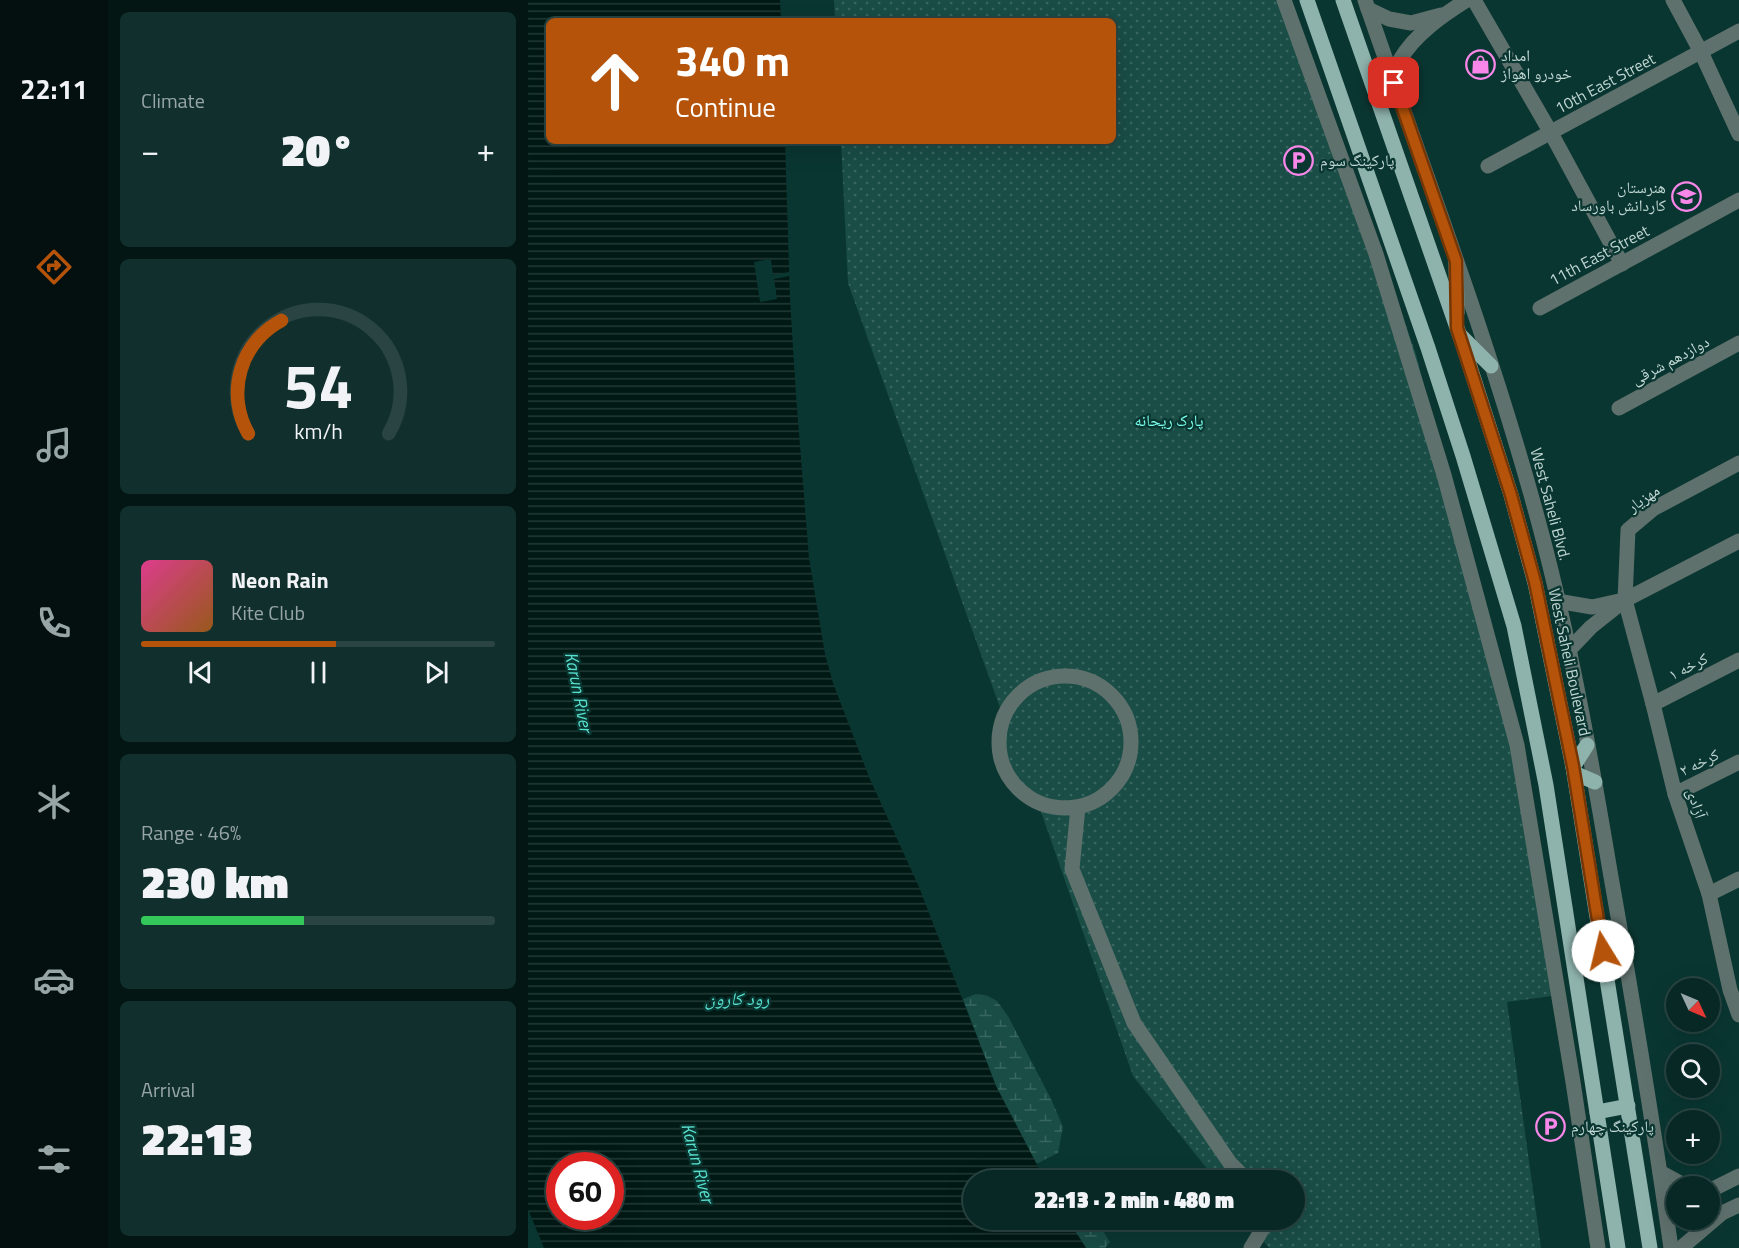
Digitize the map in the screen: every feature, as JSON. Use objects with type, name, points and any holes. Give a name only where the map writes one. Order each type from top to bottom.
[{"type":"main road","points":[[1307,0],[1428,348],[1514,626],[1546,786],[1618,1248]]},
{"type":"main road","name":"West Saheli Boulevard","points":[[1343,0],[1458,331],[1520,524],[1535,582],[1574,770],[1650,1248]]},
{"type":"main road","points":[[1456,261],[1458,331],[1491,366]]},
{"type":"main road","points":[[1587,745],[1574,770],[1594,782]]},
{"type":"main road","points":[[1597,1112],[1628,1106]]},
{"type":"street","points":[[1284,0],[1376,254],[1444,475],[1518,745],[1574,1082],[1598,1248]]},
{"type":"street","points":[[1394,83],[1399,62],[1411,44],[1446,13],[1467,0]]},
{"type":"street","points":[[1474,0],[1551,133],[1622,264]]},
{"type":"street","points":[[1674,0],[1739,134]]},
{"type":"street","points":[[1366,5],[1389,19],[1411,23],[1446,13]]},
{"type":"street","name":"West Saheli Blvd.","points":[[1366,5],[1491,366],[1542,536],[1569,650],[1594,782],[1651,1108],[1671,1248]]},
{"type":"street","name":"10th East Street","points":[[1488,166],[1739,31]]},
{"type":"street","name":"11th East Street","points":[[1540,308],[1739,200]]},
{"type":"street","name":"دوازدهم شرقی","points":[[1619,408],[1739,343]]},
{"type":"street","name":"مهزیار","points":[[1625,600],[1628,530],[1653,509],[1739,463]]},
{"type":"street","points":[[1569,650],[1591,627],[1625,600],[1739,541]]},
{"type":"street","points":[[1557,601],[1592,607],[1625,600]]},
{"type":"street","name":"آزادی","points":[[1625,600],[1675,794],[1709,894],[1734,987],[1739,1015]]},
{"type":"street","name":"کرخه ۱","points":[[1653,704],[1739,660]]},
{"type":"street","points":[[1069,676],[1089,680],[1106,690],[1120,705],[1129,723],[1131,745],[1127,766],[1116,785],[1099,799],[1078,807],[1058,809],[1038,803],[1020,792],[1007,776],[1000,757],[998,736],[1004,716],[1014,699],[1030,686],[1048,678],[1069,676]]},
{"type":"street","name":"کرخه ۲","points":[[1675,794],[1739,762]]},
{"type":"street","points":[[1078,807],[1072,869],[1134,1023],[1237,1170]]},
{"type":"street","points":[[1709,894],[1739,879]]},
{"type":"street","points":[[1660,1172],[1667,1176]]},
{"type":"street","points":[[1720,1186],[1739,1176]]},
{"type":"street","points":[[1681,1248],[1722,1213],[1739,1205]]},
{"type":"street","points":[[1251,1248],[1262,1230]]},
{"type":"green space","name":"پارک ریحانه","points":[[834,0],[1288,0],[1315,68],[1416,354],[1525,785],[1559,995],[1507,1002],[1541,1248],[1269,1248],[1255,1230],[1305,1230],[1305,1170],[1208,1170],[1133,1076],[1038,803],[994,756],[1003,716],[848,283],[841,144],[1116,144],[1116,18],[835,18]]},
{"type":"green space","points":[[976,994],[988,996],[997,1001],[1008,1016],[1063,1127],[1058,1153],[1036,1164],[996,1086],[963,999]]},
{"type":"green space","points":[[1074,1230],[1102,1230],[1110,1242],[1105,1248],[1086,1248]]},
{"type":"water","name":"رود کارون","points":[[528,0],[780,0],[781,18],[546,18],[546,144],[785,144],[796,395],[809,558],[825,654],[833,683],[869,777],[919,887],[996,1086],[1040,1170],[963,1170],[963,1230],[1074,1230],[1086,1248],[544,1248],[528,1209]]},
{"type":"pier","points":[[771,259],[773,275],[789,272],[790,276],[774,279],[777,299],[760,302],[754,262]]},
{"type":"place","name":"امداد خودرو اهواز","points":[[1480,64]]},
{"type":"place","name":"پارکینگ سوم","points":[[1299,160]]},
{"type":"place","name":"هنرستان کاردانش باورساد","points":[[1687,196]]},
{"type":"place","name":"پارکینگ چهارم","points":[[1550,1126]]},
{"type":"route","points":[[1394,83],[1456,261],[1457,328],[1520,524],[1535,582],[1573,766],[1603,951]]},
{"type":"water label","name":"Karun River","points":[[579,692]]},
{"type":"water label","name":"Karun River","points":[[698,1163]]}]
